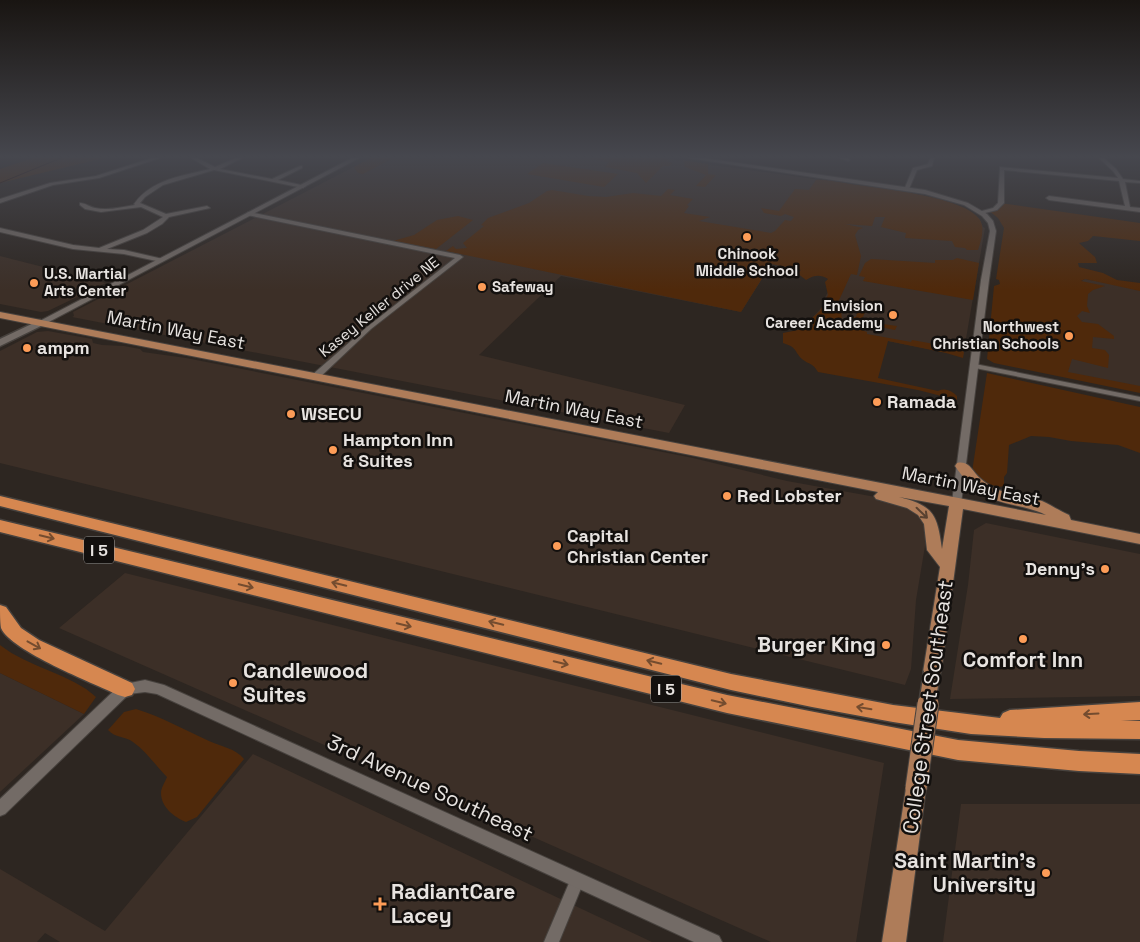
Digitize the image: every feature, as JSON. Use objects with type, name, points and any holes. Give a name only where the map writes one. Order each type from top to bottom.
[{"type":"highway","points":[[0,495],[164,540]]},
{"type":"highway","name":"I 5","points":[[0,501],[164,540],[731,682],[843,705],[949,722],[1074,730],[1140,730]]},
{"type":"highway","name":"I 5","points":[[0,526],[727,704],[958,750],[1079,761],[1140,764]]},
{"type":"highway","points":[[0,612],[14,633],[32,645],[125,689]]},
{"type":"highway","points":[[949,722],[1140,711]]},
{"type":"main road","name":"Martin Way East","points":[[0,315],[1140,539]]},
{"type":"main road","points":[[0,343],[40,323]]},
{"type":"main road","points":[[760,465],[791,477],[912,505],[923,512],[931,523],[935,550],[948,568]]},
{"type":"main road","points":[[962,466],[974,482],[992,494],[1038,505],[1076,526]]},
{"type":"main road","name":"College Street Southeast","points":[[894,942],[957,502]]},
{"type":"street","points":[[138,202],[137,204],[140,206]]},
{"type":"street","points":[[40,323],[161,260],[174,256],[274,202]]},
{"type":"street","points":[[252,214],[276,202]]},
{"type":"street","points":[[957,502],[985,280],[994,231],[993,225],[981,212],[962,202]]},
{"type":"street","points":[[981,212],[995,208],[1001,202]]},
{"type":"street","points":[[1080,202],[1140,210]]},
{"type":"street","points":[[1127,202],[1128,208]]},
{"type":"street","points":[[82,204],[86,208],[106,210],[140,206],[150,208],[165,216],[207,208]]},
{"type":"street","points":[[252,214],[460,258]]},
{"type":"street","points":[[101,249],[156,225],[164,220],[165,216]]},
{"type":"street","points":[[0,230],[73,247],[124,252],[161,260]]},
{"type":"street","name":"Kasey Keller drive NE","points":[[316,377],[369,328],[460,258]]},
{"type":"street","points":[[975,366],[1140,399]]},
{"type":"street","name":"3rd Avenue Southeast","points":[[125,689],[145,686],[159,689],[713,942]]},
{"type":"street","points":[[0,809],[125,689]]},
{"type":"street","points":[[551,942],[577,881]]},
{"type":"shaded area","points":[[286,202],[944,202],[979,218],[985,228],[963,356],[848,333],[812,318],[823,306],[823,301],[839,272],[774,260],[741,312],[561,276],[479,355],[685,405],[669,433],[72,317],[74,316],[73,312]]},
{"type":"shaded area","points":[[531,202],[690,202],[684,213],[710,217],[699,221],[771,233],[785,220],[791,221],[794,217],[785,214],[781,216],[764,213],[761,208],[779,211],[786,202],[949,202],[972,212],[980,220],[982,231],[978,250],[955,247],[952,241],[905,238],[906,233],[881,227],[885,217],[875,217],[872,226],[845,224],[863,228],[858,230],[855,235],[861,256],[857,275],[851,274],[835,309],[841,310],[842,321],[867,332],[867,334],[911,342],[912,340],[934,344],[945,342],[964,352],[963,358],[888,341],[878,378],[938,391],[948,390],[957,396],[957,400],[918,390],[818,372],[812,365],[802,359],[793,348],[783,343],[783,333],[813,327],[812,318],[820,311],[828,295],[825,282],[828,279],[822,276],[806,280],[797,273],[801,270],[771,264],[741,312],[446,251],[453,246],[456,249],[467,248],[463,243],[484,226],[481,225],[488,218]]},
{"type":"shaded area","points":[[1000,203],[1140,223],[1140,241],[1093,236],[1088,241],[1079,243],[1095,257],[1097,263],[1078,263],[1079,267],[1103,273],[1117,280],[1140,283],[1140,291],[1085,279],[1081,281],[1105,286],[1088,294],[1087,306],[1090,313],[1082,311],[1077,316],[1082,322],[1098,324],[1114,336],[1114,339],[1093,337],[1092,348],[1105,350],[1109,355],[1108,368],[1072,359],[1068,372],[1140,386],[1140,393],[994,363],[987,359],[994,286],[1000,284],[999,280],[996,279],[1004,228],[998,218],[988,210],[995,209]]},
{"type":"shaded area","points":[[458,216],[473,220],[436,249],[393,241],[414,235],[437,220]]},
{"type":"shaded area","points":[[0,256],[106,283],[48,311],[41,312],[0,304]]},
{"type":"shaded area","points":[[957,258],[979,263],[973,300],[863,281],[865,277],[859,276],[865,263],[871,259],[935,263],[935,260],[953,260]]},
{"type":"shaded area","name":"Northwest Christian Schools","points":[[1085,279],[1140,289],[1140,391],[991,360],[1062,291]]},
{"type":"shaded area","points":[[858,308],[866,310],[861,321],[897,326],[895,330],[870,325],[868,328],[856,324],[849,317],[856,317]]},
{"type":"shaded area","points":[[48,331],[92,339],[93,343],[102,345],[124,346],[140,349],[143,352],[186,358],[693,458],[787,481],[898,501],[911,507],[924,519],[927,534],[916,600],[911,669],[905,685],[0,463],[0,351],[37,332]]},
{"type":"shaded area","points":[[987,373],[1140,407],[1140,453],[1118,445],[1031,436],[1009,445],[1004,486],[999,487],[980,482],[972,472]]},
{"type":"shaded area","points":[[986,523],[1140,554],[1140,696],[950,699],[968,585],[974,530]]},
{"type":"shaded area","points":[[125,573],[884,763],[856,942],[771,942],[59,628]]},
{"type":"shaded area","points":[[0,645],[24,660],[75,682],[96,697],[84,714],[0,673]]},
{"type":"shaded area","points":[[0,673],[84,714],[0,792]]},
{"type":"shaded area","points":[[136,709],[232,750],[244,759],[197,817],[186,822],[169,811],[163,803],[161,793],[167,777],[138,746],[130,740],[108,730],[124,712]]},
{"type":"shaded area","points":[[253,754],[652,942],[60,942],[45,933],[37,942],[0,942],[0,869],[105,931]]},
{"type":"shaded area","name":"Saint Martin's University","points":[[961,804],[1140,804],[1140,942],[943,942]]},
{"type":"place","name":"Chinook Middle School","points":[[747,237]]},
{"type":"place","name":"U.S. Martial Arts Center","points":[[34,283]]},
{"type":"place","name":"Safeway","points":[[482,287]]},
{"type":"place","name":"Envision Career Academy","points":[[893,315]]},
{"type":"place","name":"Northwest Christian Schools","points":[[1069,336]]},
{"type":"place","name":"ampm","points":[[27,348]]},
{"type":"place","name":"Ramada","points":[[877,402]]},
{"type":"place","name":"WSECU","points":[[291,414]]},
{"type":"place","name":"Hampton Inn & Suites","points":[[333,450]]},
{"type":"place","name":"Red Lobster","points":[[727,496]]},
{"type":"place","name":"Capital Christian Center","points":[[557,546]]},
{"type":"place","name":"Denny's","points":[[1105,569]]},
{"type":"place","name":"Comfort Inn","points":[[1023,639]]},
{"type":"place","name":"Burger King","points":[[886,645]]},
{"type":"place","name":"Candlewood Suites","points":[[233,683]]},
{"type":"place","name":"Saint Martin's University","points":[[1046,873]]},
{"type":"place","name":"RadiantCare Lacey","points":[[380,904]]}]
